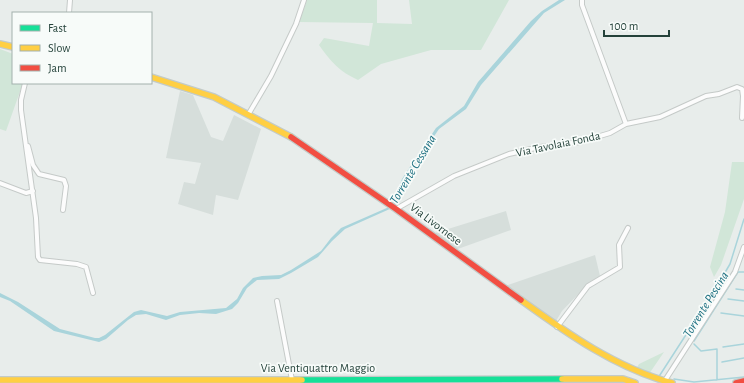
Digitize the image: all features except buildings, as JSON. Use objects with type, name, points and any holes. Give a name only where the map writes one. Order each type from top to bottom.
[{"type":"street","points":[[69,12],[70,0]]},
{"type":"street","points":[[248,115],[271,76],[293,31],[304,0]]},
{"type":"street","points":[[582,0],[582,5],[626,124]]},
{"type":"street","points":[[0,44],[12,47]]},
{"type":"street","name":"Via Livornese","points":[[152,77],[214,97],[299,141],[396,208],[557,326],[605,356],[660,381],[672,383]]},
{"type":"street","points":[[25,84],[21,105],[37,225],[38,257],[40,260],[77,264],[86,267],[93,293]]},
{"type":"street","name":"Via Tavolaia Fonda","points":[[396,208],[454,176],[509,154],[540,147],[580,142],[610,133],[626,124],[660,117],[706,96],[719,94],[737,87],[742,89],[744,96],[742,118]]},
{"type":"street","points":[[25,140],[33,166],[39,174],[64,180],[66,186],[63,210]]},
{"type":"street","points":[[0,183],[26,193],[33,191]]},
{"type":"street","points":[[557,326],[588,286],[620,267],[619,245],[628,228]]},
{"type":"street","points":[[660,381],[735,272],[744,247]]},
{"type":"street","points":[[277,301],[292,380]]},
{"type":"street","name":"Via Ventiquattro Maggio","points":[[0,380],[316,381],[623,379],[635,383]]},
{"type":"street","points":[[736,383],[744,381]]},
{"type":"shaded area","points":[[180,91],[193,95],[211,137],[223,141],[234,115],[261,129],[238,200],[216,195],[213,215],[178,204],[184,182],[195,184],[201,163],[166,158]]},
{"type":"shaded area","points":[[506,211],[511,230],[455,250],[435,233]]},
{"type":"shaded area","points":[[595,255],[600,276],[590,282],[562,311],[556,321],[505,286]]},
{"type":"green space","points":[[307,0],[377,0],[377,23],[412,24],[409,0],[509,0],[481,50],[431,50],[381,64],[358,80],[336,66],[319,45],[324,38],[369,46],[373,23],[299,22]]},
{"type":"green space","points":[[0,49],[12,54],[12,84],[23,84],[6,131],[0,129]]},
{"type":"green space","points":[[732,162],[744,162],[744,199],[721,265],[714,277],[710,267],[725,212]]},
{"type":"green space","points":[[664,352],[649,374],[636,369],[639,364]]},
{"type":"water","points":[[559,0],[565,0],[544,13],[481,85],[466,109],[439,129],[404,180],[396,203],[392,208],[345,229],[318,257],[291,273],[279,279],[257,280],[247,288],[238,303],[232,309],[216,314],[199,313],[180,315],[166,320],[146,314],[136,315],[106,339],[99,342],[54,331],[10,301],[0,297],[0,293],[18,302],[60,329],[95,338],[105,335],[134,312],[141,310],[167,316],[180,312],[226,308],[237,299],[243,288],[253,278],[281,275],[291,270],[321,251],[341,228],[389,207],[393,202],[402,179],[436,128],[464,106],[478,82],[531,21],[542,11]]},
{"type":"waterway","name":"Torrente Pescina","points":[[658,378],[730,264],[744,219]]},
{"type":"waterway","points":[[694,341],[738,272],[744,272]]},
{"type":"waterway","points":[[736,289],[744,290]]},
{"type":"waterway","points":[[728,299],[744,301]]},
{"type":"waterway","points":[[721,313],[744,316]]},
{"type":"waterway","points":[[694,344],[701,351],[717,349],[717,380]]},
{"type":"waterway","points":[[723,347],[744,344]]},
{"type":"waterway","points":[[722,362],[744,358]]},
{"type":"waterway","points":[[674,379],[694,382],[744,377]]},
{"type":"traffic: fast","points":[[302,380],[562,379]]},
{"type":"traffic: slow","points":[[0,44],[12,47]]},
{"type":"traffic: slow","points":[[152,77],[214,97],[291,137]]},
{"type":"traffic: slow","points":[[521,300],[593,349],[651,377],[672,383]]},
{"type":"traffic: slow","points":[[562,379],[623,379],[635,383]]},
{"type":"traffic: slow","points":[[0,380],[302,380]]},
{"type":"traffic: jam","points":[[291,137],[396,209],[521,300]]},
{"type":"traffic: jam","points":[[736,383],[744,381]]},
{"type":"water label","name":"Torrente Cessana","points":[[412,169]]}]
